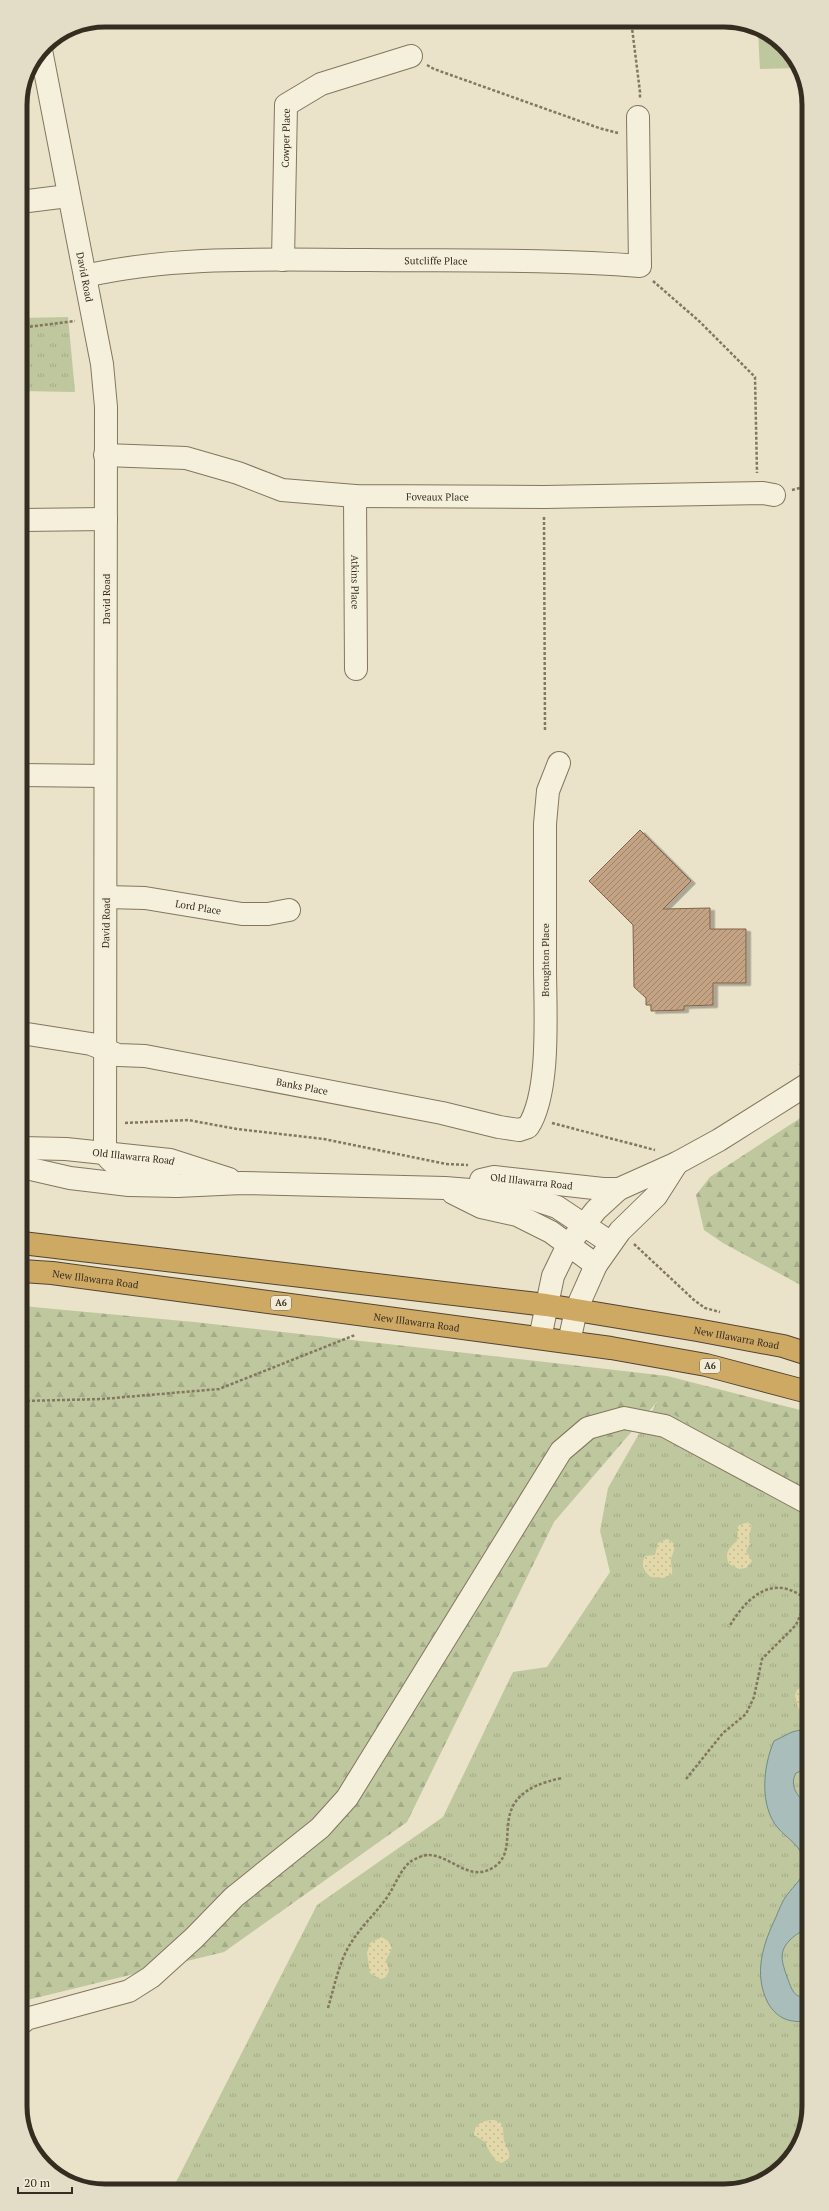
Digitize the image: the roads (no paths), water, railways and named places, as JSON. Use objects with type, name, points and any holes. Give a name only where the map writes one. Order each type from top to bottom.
[{"type":"highway","name":"New Illawarra Road","points":[[27,1244],[546,1305],[705,1331],[783,1346],[802,1352]]},
{"type":"highway","name":"New Illawarra Road","points":[[27,1272],[52,1273],[569,1342],[706,1365],[802,1390]]},
{"type":"street","name":"Cowper Place","points":[[283,260],[286,105],[321,84],[411,56]]},
{"type":"street","name":"David Road","points":[[42,58],[68,196],[102,364],[106,407],[105,1154]]},
{"type":"street","name":"Sutcliffe Place","points":[[85,276],[110,271],[175,263],[283,260],[579,261],[640,266],[638,127]]},
{"type":"street","points":[[27,201],[68,196]]},
{"type":"street","name":"Foveaux Place","points":[[106,455],[186,458],[238,473],[282,490],[355,496],[544,497],[769,494]]},
{"type":"street","name":"Atkins Place","points":[[355,496],[356,669]]},
{"type":"street","points":[[27,520],[106,519]]},
{"type":"street","name":"Broughton Place","points":[[499,1127],[519,1130],[528,1127],[534,1118],[541,1087],[544,1050],[545,824],[548,791],[558,763]]},
{"type":"street","points":[[27,775],[105,776]]},
{"type":"street","name":"Lord Place","points":[[106,897],[145,898],[242,914],[268,914],[290,910]]},
{"type":"street","points":[[27,1034],[91,1044],[104,1049]]},
{"type":"street","name":"Banks Place","points":[[104,1049],[118,1055],[145,1056],[442,1113],[499,1127]]},
{"type":"street","name":"Old Illawarra Road","points":[[540,1338],[553,1276],[568,1245],[584,1225],[619,1189],[670,1158],[719,1140],[802,1076]]},
{"type":"street","points":[[27,1161],[67,1166],[84,1164],[105,1154],[113,1164],[122,1170],[156,1174],[177,1186]]},
{"type":"street","name":"Old Illawarra Road","points":[[105,1154],[170,1160],[242,1183]]},
{"type":"street","name":"Old Illawarra Road","points":[[621,1242],[620,1231],[656,1196],[670,1158]]},
{"type":"street","name":"Old Illawarra Road","points":[[27,1163],[70,1178],[129,1185],[177,1186],[242,1183],[445,1188],[507,1193],[533,1199],[557,1207],[584,1225],[621,1242]]},
{"type":"street","name":"Old Illawarra Road","points":[[445,1188],[494,1177],[603,1189],[619,1189]]},
{"type":"street","name":"Old Illawarra Road","points":[[445,1188],[481,1207],[517,1215],[551,1232],[596,1265]]},
{"type":"street","name":"Old Illawarra Road","points":[[569,1342],[576,1310],[596,1265],[621,1242]]},
{"type":"street","points":[[27,2019],[129,1991],[151,1976],[194,1938],[234,1897],[320,1828],[347,1798],[561,1451],[588,1428],[624,1418],[665,1426],[802,1500]]}]
